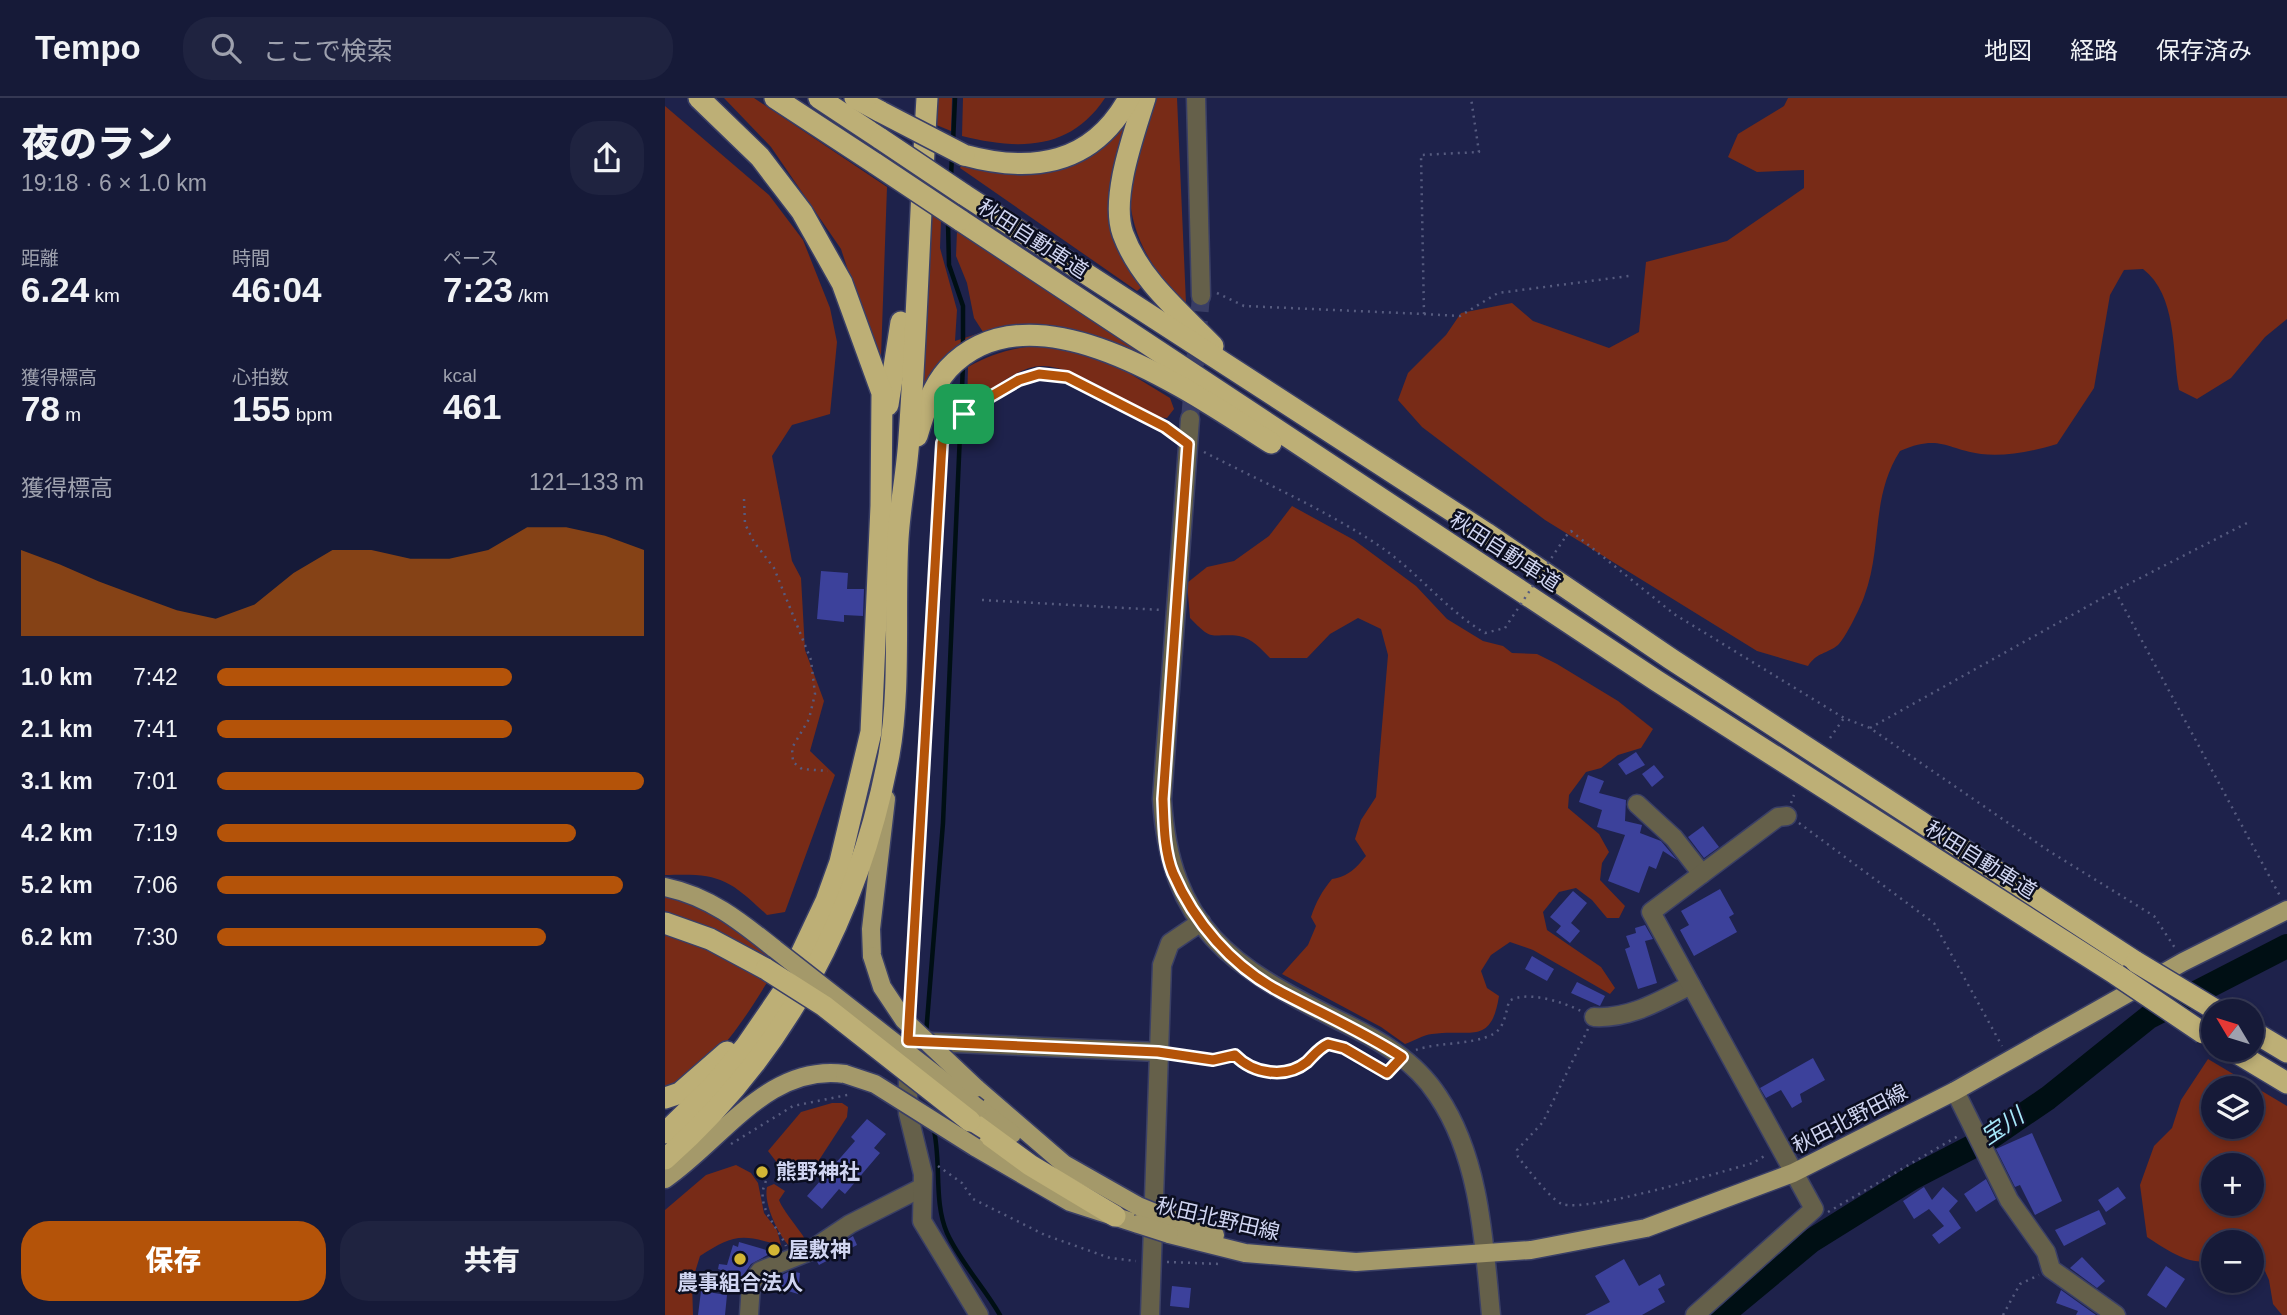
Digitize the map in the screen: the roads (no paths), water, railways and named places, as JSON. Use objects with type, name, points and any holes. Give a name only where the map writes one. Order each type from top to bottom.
[{"type":"highway","points":[[665,1133],[713,1086],[746,1046],[783,992],[815,926],[840,862],[871,732],[883,434],[883,393],[842,283],[802,212],[760,157],[699,98]]},
{"type":"highway","name":"秋田自動車道","points":[[775,98],[1379,499],[1871,820],[2201,1031]]},
{"type":"highway","name":"秋田自動車道","points":[[819,98],[1486,533],[1890,803],[2201,1001]]},
{"type":"highway","points":[[855,98],[964,155],[992,163],[1031,165],[1070,155],[1097,141],[1116,122],[1129,98]]},
{"type":"highway","points":[[883,434],[900,338],[914,98]]},
{"type":"highway","points":[[665,1158],[725,1101],[759,1061],[798,1004],[829,943],[862,860],[889,753],[898,538],[909,440],[927,98]]},
{"type":"highway","points":[[1145,98],[1120,199],[1122,232],[1136,259],[1166,300],[1241,375]]},
{"type":"highway","points":[[905,472],[930,397],[948,369],[994,341],[1062,337],[1106,350],[1155,372],[1297,458],[1379,499]]},
{"type":"highway","points":[[665,923],[710,939],[766,969],[824,1006],[974,1114],[1030,1165],[1115,1216]]},
{"type":"highway","points":[[665,1098],[680,1093],[720,1060],[783,992]]},
{"type":"highway","points":[[2265,1039],[2287,1052]]},
{"type":"highway","points":[[2252,1062],[2287,1083]]},
{"type":"main road","points":[[889,753],[885,816],[871,929],[872,956],[881,987],[904,1020],[976,1087],[1064,1164],[1138,1215]]},
{"type":"main road","points":[[665,887],[693,893],[736,917],[974,1114],[1075,1181],[1138,1215]]},
{"type":"main road","name":"秋田北野田線","points":[[665,1179],[755,1101],[789,1080],[810,1073],[845,1074],[876,1084],[975,1147],[1070,1202],[1115,1216],[1138,1215],[1169,1227],[1246,1242],[1395,1260],[1531,1250],[1646,1228],[1793,1173],[2011,1061],[2284,903]]},
{"type":"street","points":[[1196,98],[1201,291]]},
{"type":"street","points":[[1190,419],[1163,789],[1165,835],[1173,872],[1201,922],[1219,945],[1260,980],[1365,1033],[1402,1057],[1438,1095],[1456,1128],[1470,1166],[1485,1254],[1491,1315]]},
{"type":"street","points":[[1637,804],[1674,838],[1702,874]]},
{"type":"street","points":[[1700,1313],[1814,1209],[1651,912],[1778,817],[1787,816]]},
{"type":"street","points":[[1150,1315],[1158,1052],[1165,950],[1177,935],[1201,922]]},
{"type":"street","points":[[1594,1017],[1614,1018],[1641,1010],[1691,985]]},
{"type":"street","points":[[979,1315],[922,1221],[920,1156],[908,1113],[908,1041],[1158,1052]]},
{"type":"street","points":[[1955,1091],[1988,1152],[2009,1200],[2046,1252],[2051,1269],[2116,1315]]},
{"type":"street","points":[[749,1315],[751,1284],[760,1271],[823,1244],[850,1224],[921,1188]]},
{"type":"waterway","points":[[953,143],[955,98]]},
{"type":"waterway","points":[[951,177],[952,155]]},
{"type":"waterway","points":[[948,221],[949,265],[963,306],[963,350]]},
{"type":"waterway","points":[[926,1034],[943,823],[963,365]]},
{"type":"waterway","name":"宝川","points":[[1722,1315],[1811,1241],[1912,1178],[1991,1137],[2048,1098],[2149,1017],[2287,946]]},
{"type":"waterway","points":[[933,1126],[940,1208],[947,1233],[1000,1315]]},
{"type":"tunnel","points":[[1190,419],[1201,296]]},
{"type":"place","name":"熊野神社","points":[[762,1172]]},
{"type":"place","name":"屋敷神","points":[[774,1250]]},
{"type":"place","name":"農事組合法人","points":[[740,1259]]}]
